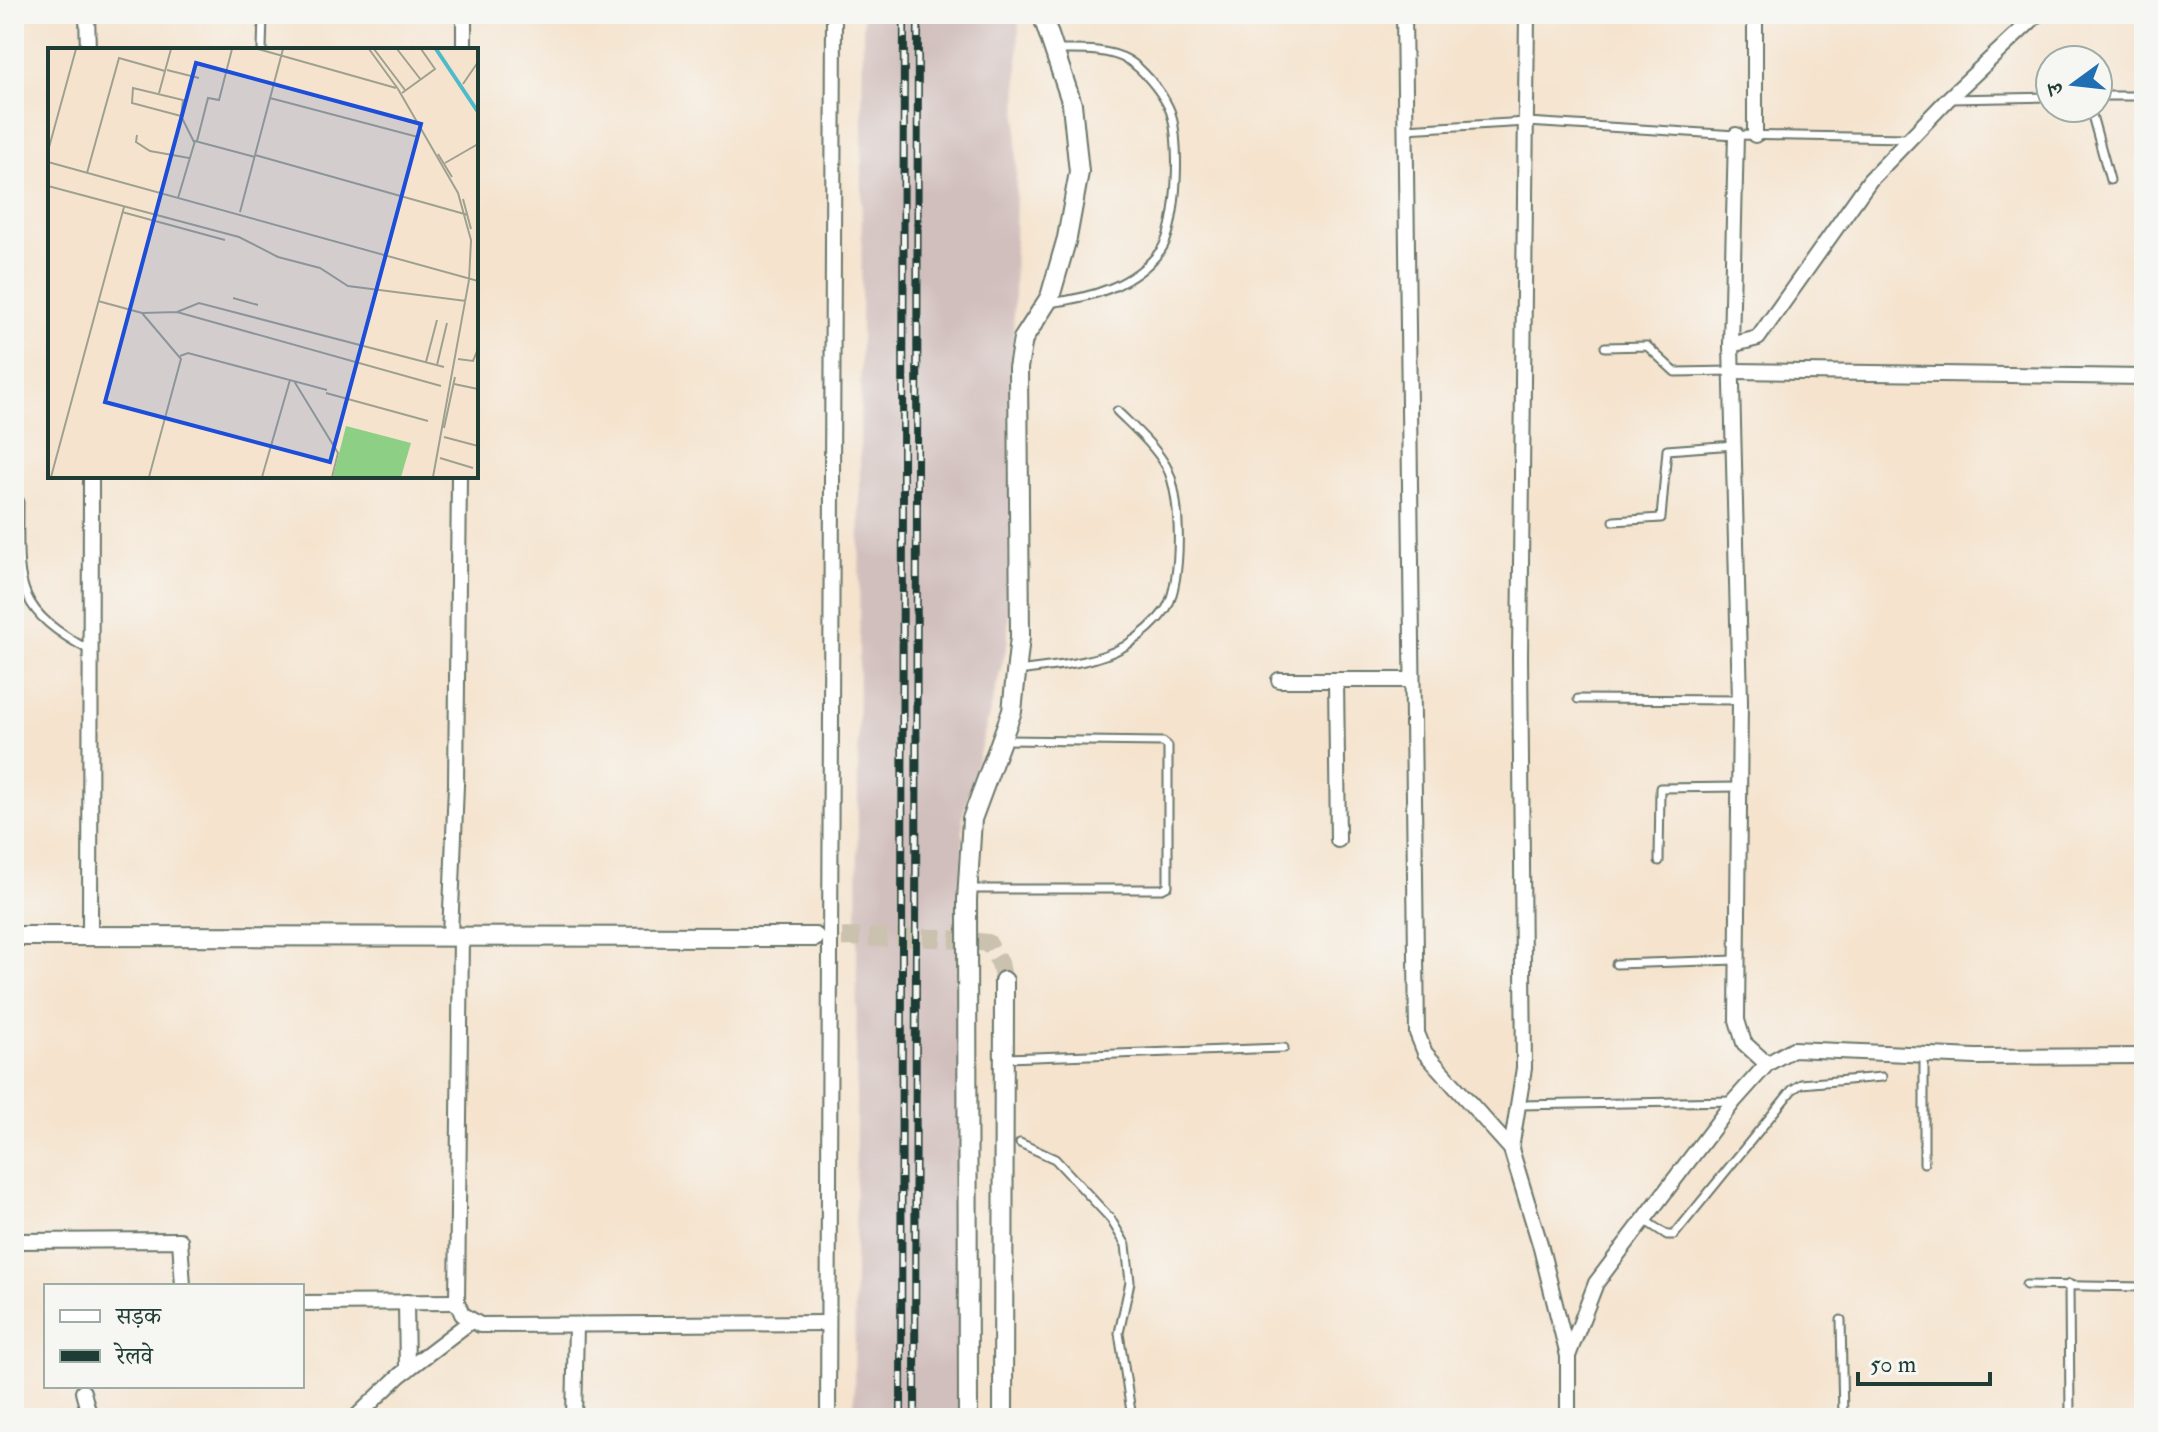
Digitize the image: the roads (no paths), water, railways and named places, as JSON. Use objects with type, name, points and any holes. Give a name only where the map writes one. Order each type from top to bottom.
[{"type":"street","points":[[87,14],[88,48]]},
{"type":"street","points":[[464,14],[464,48]]},
{"type":"street","points":[[828,1418],[834,14]]},
{"type":"street","points":[[968,1418],[968,889],[972,819],[1012,711],[1020,637],[1018,368],[1023,339],[1046,303],[1067,238],[1079,172],[1072,104],[1042,14]]},
{"type":"street","points":[[1404,14],[1403,129],[1417,1033],[1425,1053],[1511,1149],[1540,1244],[1568,1356],[1568,1418]]},
{"type":"street","points":[[1511,1149],[1524,1068],[1520,657],[1527,14]]},
{"type":"street","points":[[1755,14],[1755,135]]},
{"type":"street","points":[[1731,345],[1758,338],[1870,180],[1948,99],[2038,14]]},
{"type":"street","points":[[1736,135],[1731,345],[1740,700],[1736,960],[1740,1030],[1744,1043],[1767,1064]]},
{"type":"street","points":[[1734,371],[2144,377]]},
{"type":"street","points":[[90,936],[91,478]]},
{"type":"street","points":[[459,478],[457,1302],[462,1314],[480,1325],[828,1323]]},
{"type":"street","points":[[1279,680],[1412,680]]},
{"type":"street","points":[[1336,680],[1338,840]]},
{"type":"street","points":[[14,936],[815,937]]},
{"type":"street","points":[[1003,1418],[1004,981]]},
{"type":"street","points":[[1568,1356],[1596,1283],[1642,1219],[1734,1101],[1767,1064],[1793,1049],[1924,1055],[2144,1056]]},
{"type":"street","points":[[14,1241],[180,1240],[183,1284]]},
{"type":"street","points":[[406,1302],[407,1370]]},
{"type":"street","points":[[304,1303],[457,1302]]},
{"type":"street","points":[[355,1418],[407,1370],[471,1321]]},
{"type":"street","points":[[574,1418],[576,1325]]},
{"type":"street","points":[[83,1392],[90,1418]]},
{"type":"lane","points":[[262,48],[263,14]]},
{"type":"lane","points":[[1046,303],[1097,294],[1118,285],[1143,270],[1164,247],[1172,225],[1176,140],[1169,106],[1130,61],[1105,53],[1053,49]]},
{"type":"lane","points":[[2114,96],[2144,96]]},
{"type":"lane","points":[[1948,99],[2034,97]]},
{"type":"lane","points":[[1403,129],[1527,122],[1736,135],[1911,138]]},
{"type":"lane","points":[[2094,124],[2110,180]]},
{"type":"lane","points":[[1605,347],[1647,346],[1670,369],[1683,373],[1734,371]]},
{"type":"lane","points":[[1016,671],[1093,659],[1124,647],[1166,609],[1173,590],[1177,562],[1176,491],[1167,467],[1117,411]]},
{"type":"lane","points":[[1614,521],[1661,518],[1667,450],[1734,445]]},
{"type":"lane","points":[[19,500],[19,579],[26,595],[35,613],[55,632],[91,651]]},
{"type":"lane","points":[[1578,699],[1740,700]]},
{"type":"lane","points":[[968,889],[1162,889],[1168,886],[1168,746],[1163,742],[1002,740]]},
{"type":"lane","points":[[1659,861],[1660,788],[1739,787]]},
{"type":"lane","points":[[1616,964],[1736,960]]},
{"type":"lane","points":[[1004,1058],[1284,1048]]},
{"type":"lane","points":[[1924,1055],[1924,1163]]},
{"type":"lane","points":[[1642,1219],[1667,1235],[1674,1235],[1801,1084],[1882,1077]]},
{"type":"lane","points":[[1520,1105],[1734,1101]]},
{"type":"lane","points":[[1020,1143],[1055,1159],[1110,1218],[1126,1245],[1130,1282],[1119,1333],[1132,1418]]},
{"type":"lane","points":[[2069,1284],[2070,1418]]},
{"type":"lane","points":[[2026,1285],[2144,1287]]},
{"type":"lane","points":[[1841,1320],[1843,1418]]},
{"type":"tunnel","points":[[815,937],[939,938],[988,943],[1000,963],[1004,981]]},
{"type":"railway","points":[[901,1418],[904,14]]},
{"type":"railway","points":[[915,1418],[918,14]]}]
